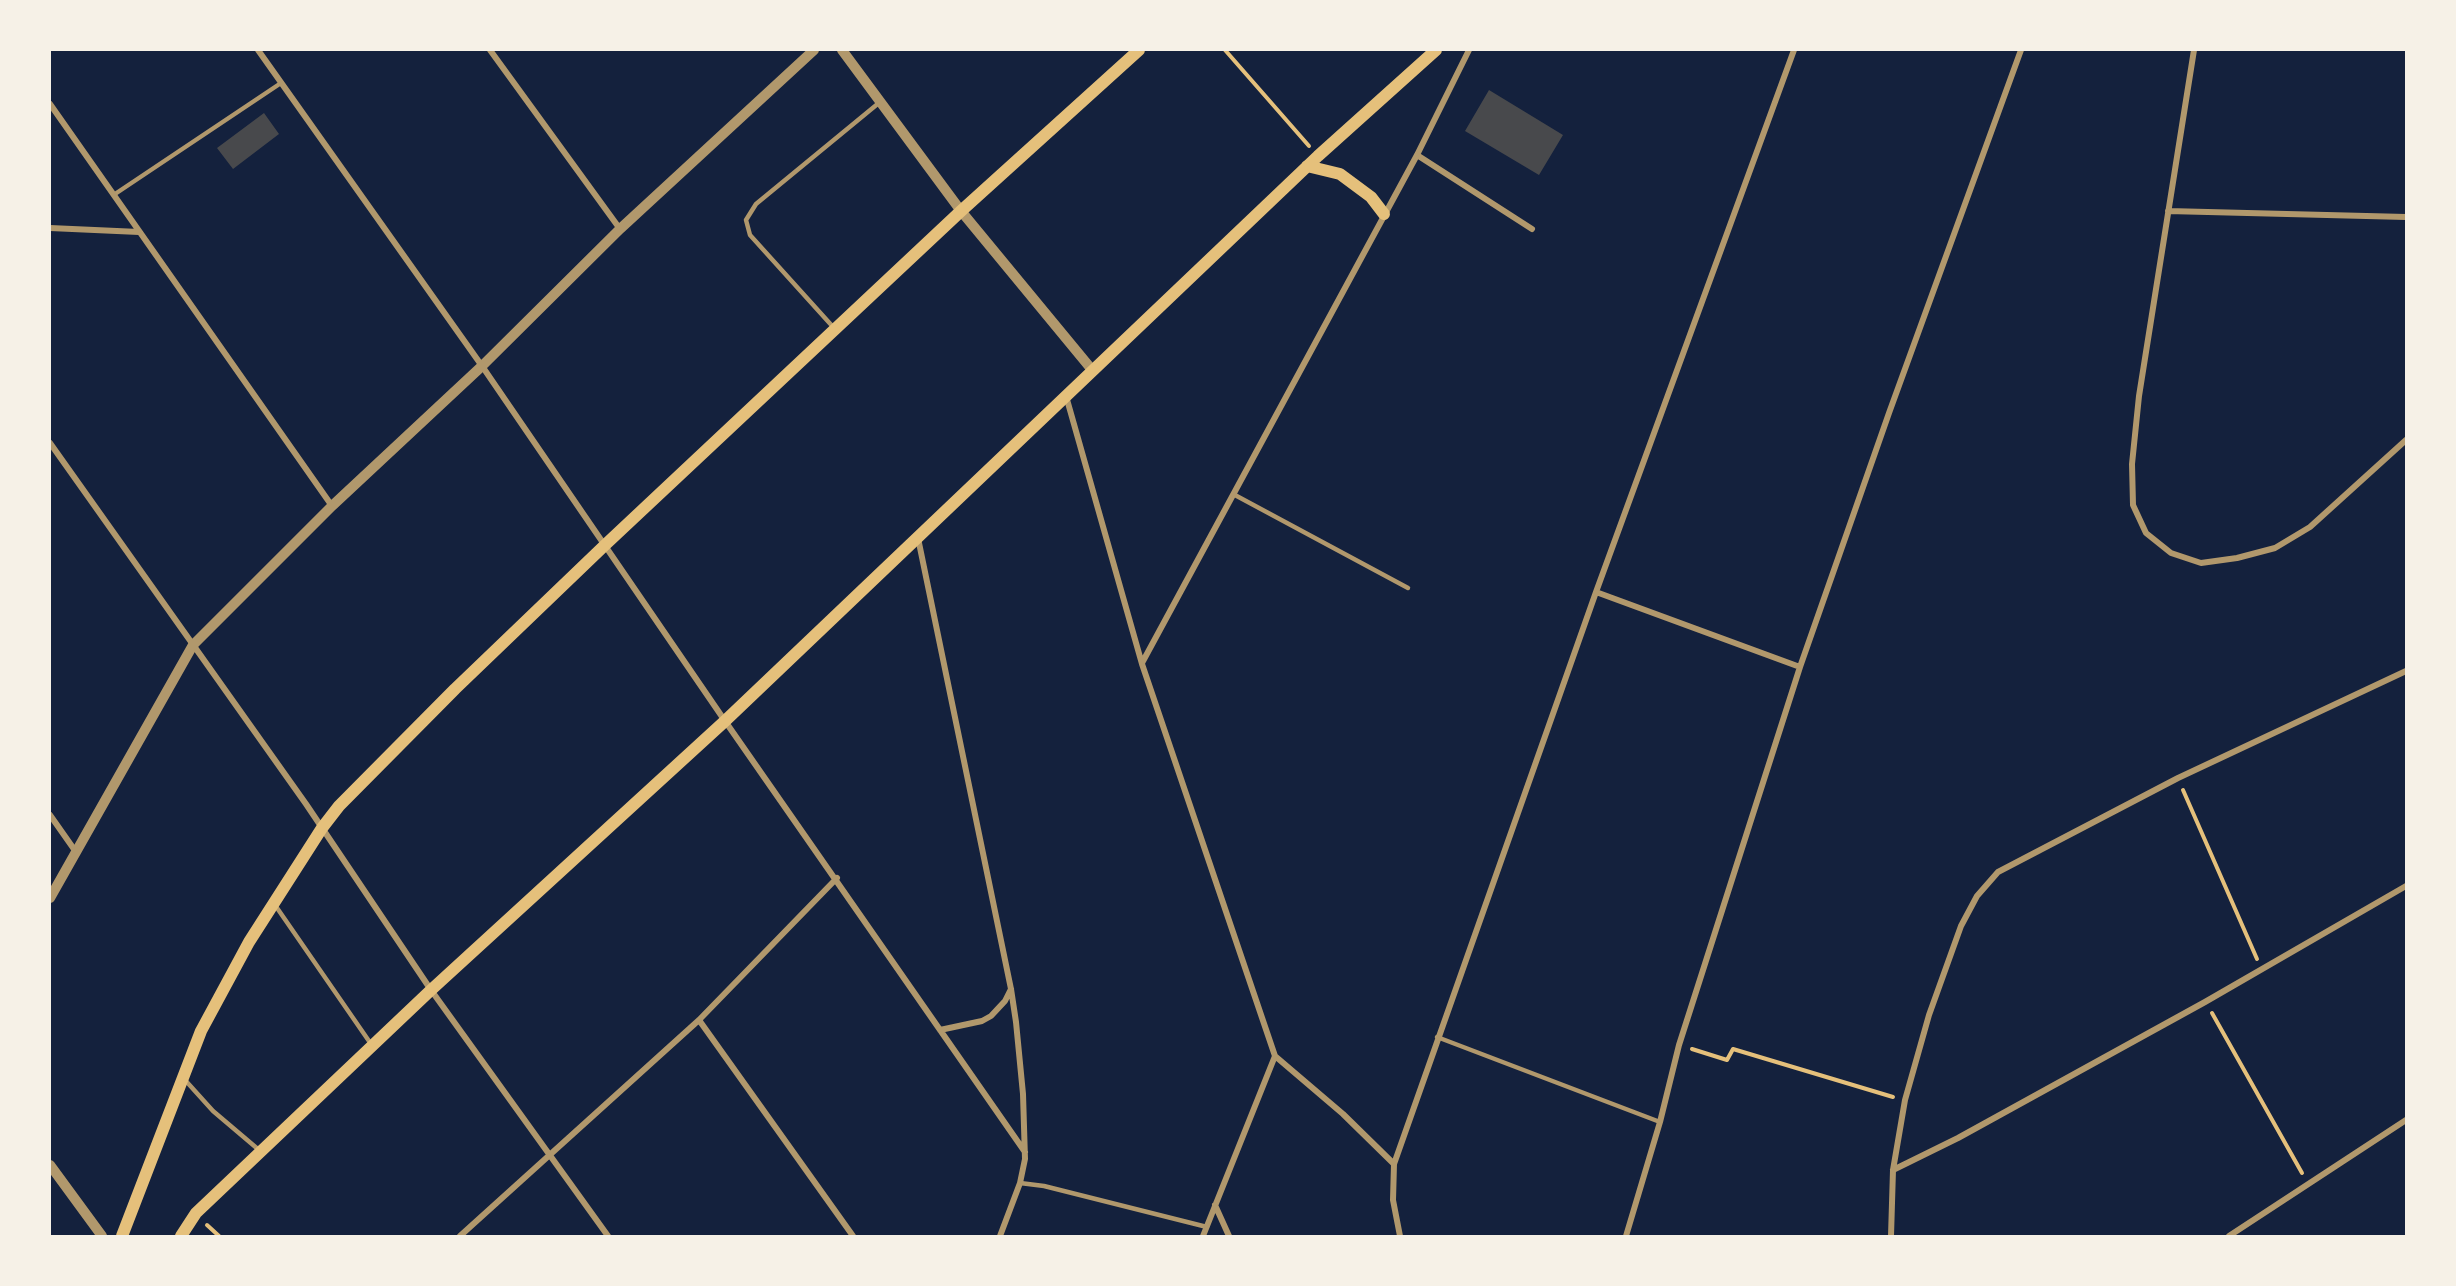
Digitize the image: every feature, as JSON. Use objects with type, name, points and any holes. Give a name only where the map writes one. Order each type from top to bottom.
[{"type":"main road","points":[[122,1236],[201,1031],[273,903],[339,806],[446,697],[604,546],[961,211],[1140,50]]},
{"type":"main road","points":[[181,1236],[196,1214],[431,990],[725,721],[1307,166],[1436,50]]},
{"type":"main road","points":[[1307,166],[1340,174],[1371,197],[1384,214]]},
{"type":"street","points":[[258,50],[482,366],[604,546],[837,878],[1025,1152]]},
{"type":"street","points":[[490,50],[620,229]]},
{"type":"street","points":[[50,898],[193,645],[332,506],[482,366],[620,229],[814,50]]},
{"type":"street","points":[[842,50],[961,211],[1093,371]]},
{"type":"street","points":[[1142,664],[1417,155],[1469,50]]},
{"type":"street","points":[[1400,1236],[1393,1200],[1394,1164],[1596,592],[1794,50]]},
{"type":"street","points":[[1626,1236],[1660,1122],[1679,1045],[1800,667],[1889,413],[2021,50]]},
{"type":"street","points":[[2194,50],[2139,396],[2132,464],[2133,505],[2146,533],[2171,553],[2201,563],[2237,558],[2275,548],[2310,527],[2406,440]]},
{"type":"street","points":[[50,104],[332,506]]},
{"type":"street","points":[[1417,155],[1532,229]]},
{"type":"street","points":[[2168,211],[2406,217]]},
{"type":"street","points":[[50,228],[139,232]]},
{"type":"street","points":[[1066,396],[1142,664],[1275,1056],[1343,1114],[1394,1164]]},
{"type":"street","points":[[50,443],[322,828],[431,990],[608,1236]]},
{"type":"street","points":[[918,537],[1011,989],[1023,1094],[1025,1152],[1020,1183],[1000,1236]]},
{"type":"street","points":[[1596,592],[1800,667]]},
{"type":"street","points":[[1891,1236],[1893,1170],[1905,1100],[1929,1015],[1961,926],[1977,896],[1998,872],[2178,778],[2406,671]]},
{"type":"street","points":[[50,815],[76,852]]},
{"type":"street","points":[[460,1236],[699,1020],[837,878]]},
{"type":"street","points":[[1893,1170],[1958,1138],[2205,1002],[2406,886]]},
{"type":"street","points":[[940,1030],[982,1021],[991,1016],[1005,1001],[1011,989]]},
{"type":"street","points":[[699,1020],[853,1236]]},
{"type":"street","points":[[1203,1236],[1275,1056]]},
{"type":"street","points":[[2229,1236],[2406,1120]]},
{"type":"street","points":[[50,1165],[102,1236]]},
{"type":"street","points":[[1215,1204],[1229,1236]]},
{"type":"lane","points":[[115,194],[281,83]]},
{"type":"lane","points":[[835,329],[750,235],[746,220],[756,204],[880,102]]},
{"type":"lane","points":[[1233,494],[1408,588]]},
{"type":"lane","points":[[273,903],[372,1046]]},
{"type":"lane","points":[[1437,1037],[1660,1122]]},
{"type":"lane","points":[[183,1078],[213,1111],[261,1152]]},
{"type":"lane","points":[[1020,1183],[1044,1186],[1207,1227]]},
{"type":"path","points":[[1225,50],[1318,156]]},
{"type":"path","points":[[2178,778],[2261,970]]},
{"type":"path","points":[[2205,1002],[2309,1185]]},
{"type":"path","points":[[1679,1045],[1727,1060],[1733,1049],[1905,1100]]},
{"type":"building","points":[[1489,90],[1563,135],[1539,175],[1465,131]]},
{"type":"building","points":[[264,113],[279,134],[233,169],[217,148]]}]
